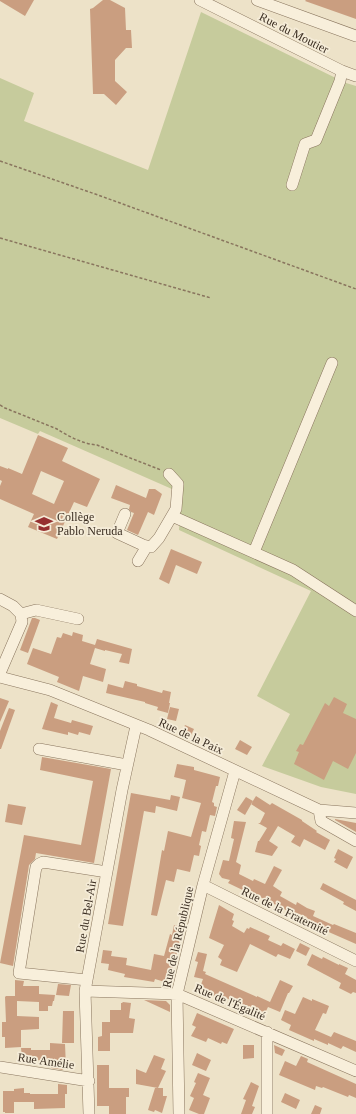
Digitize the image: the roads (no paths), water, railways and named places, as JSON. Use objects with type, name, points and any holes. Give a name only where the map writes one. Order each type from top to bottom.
[{"type":"street","name":"Rue du Moutier","points":[[200,0],[342,71],[356,76]]},
{"type":"street","points":[[257,0],[356,36]]},
{"type":"street","points":[[292,186],[305,144],[316,140],[340,81],[342,71]]},
{"type":"street","points":[[254,552],[332,363]]},
{"type":"street","points":[[125,514],[117,533],[151,547],[159,538],[176,509],[178,484],[169,474]]},
{"type":"street","points":[[172,516],[293,570],[356,611]]},
{"type":"street","points":[[138,561],[147,546]]},
{"type":"street","points":[[0,600],[13,606],[22,614],[22,622],[0,673]]},
{"type":"street","points":[[22,614],[36,610],[78,619]]},
{"type":"street","name":"Rue de la Paix","points":[[0,677],[50,690],[149,730],[319,810]]},
{"type":"street","name":"Rue du Bel-Air","points":[[89,1114],[86,985],[127,765],[136,726]]},
{"type":"street","points":[[39,750],[127,765]]},
{"type":"street","name":"Rue de la République","points":[[179,1114],[177,994],[203,885],[235,770]]},
{"type":"street","points":[[356,813],[319,810],[321,821],[356,841]]},
{"type":"street","name":"Rue de l'Égalité","points":[[107,872],[43,862],[36,867],[19,973],[86,985],[177,994],[356,1071]]},
{"type":"street","name":"Rue de la Fraternité","points":[[203,885],[356,961]]},
{"type":"street","points":[[267,1032],[267,1114]]},
{"type":"street","name":"Rue Amélie","points":[[0,1068],[89,1081]]},
{"type":"place","name":"Collège Pablo Neruda","points":[[44,524]]}]
